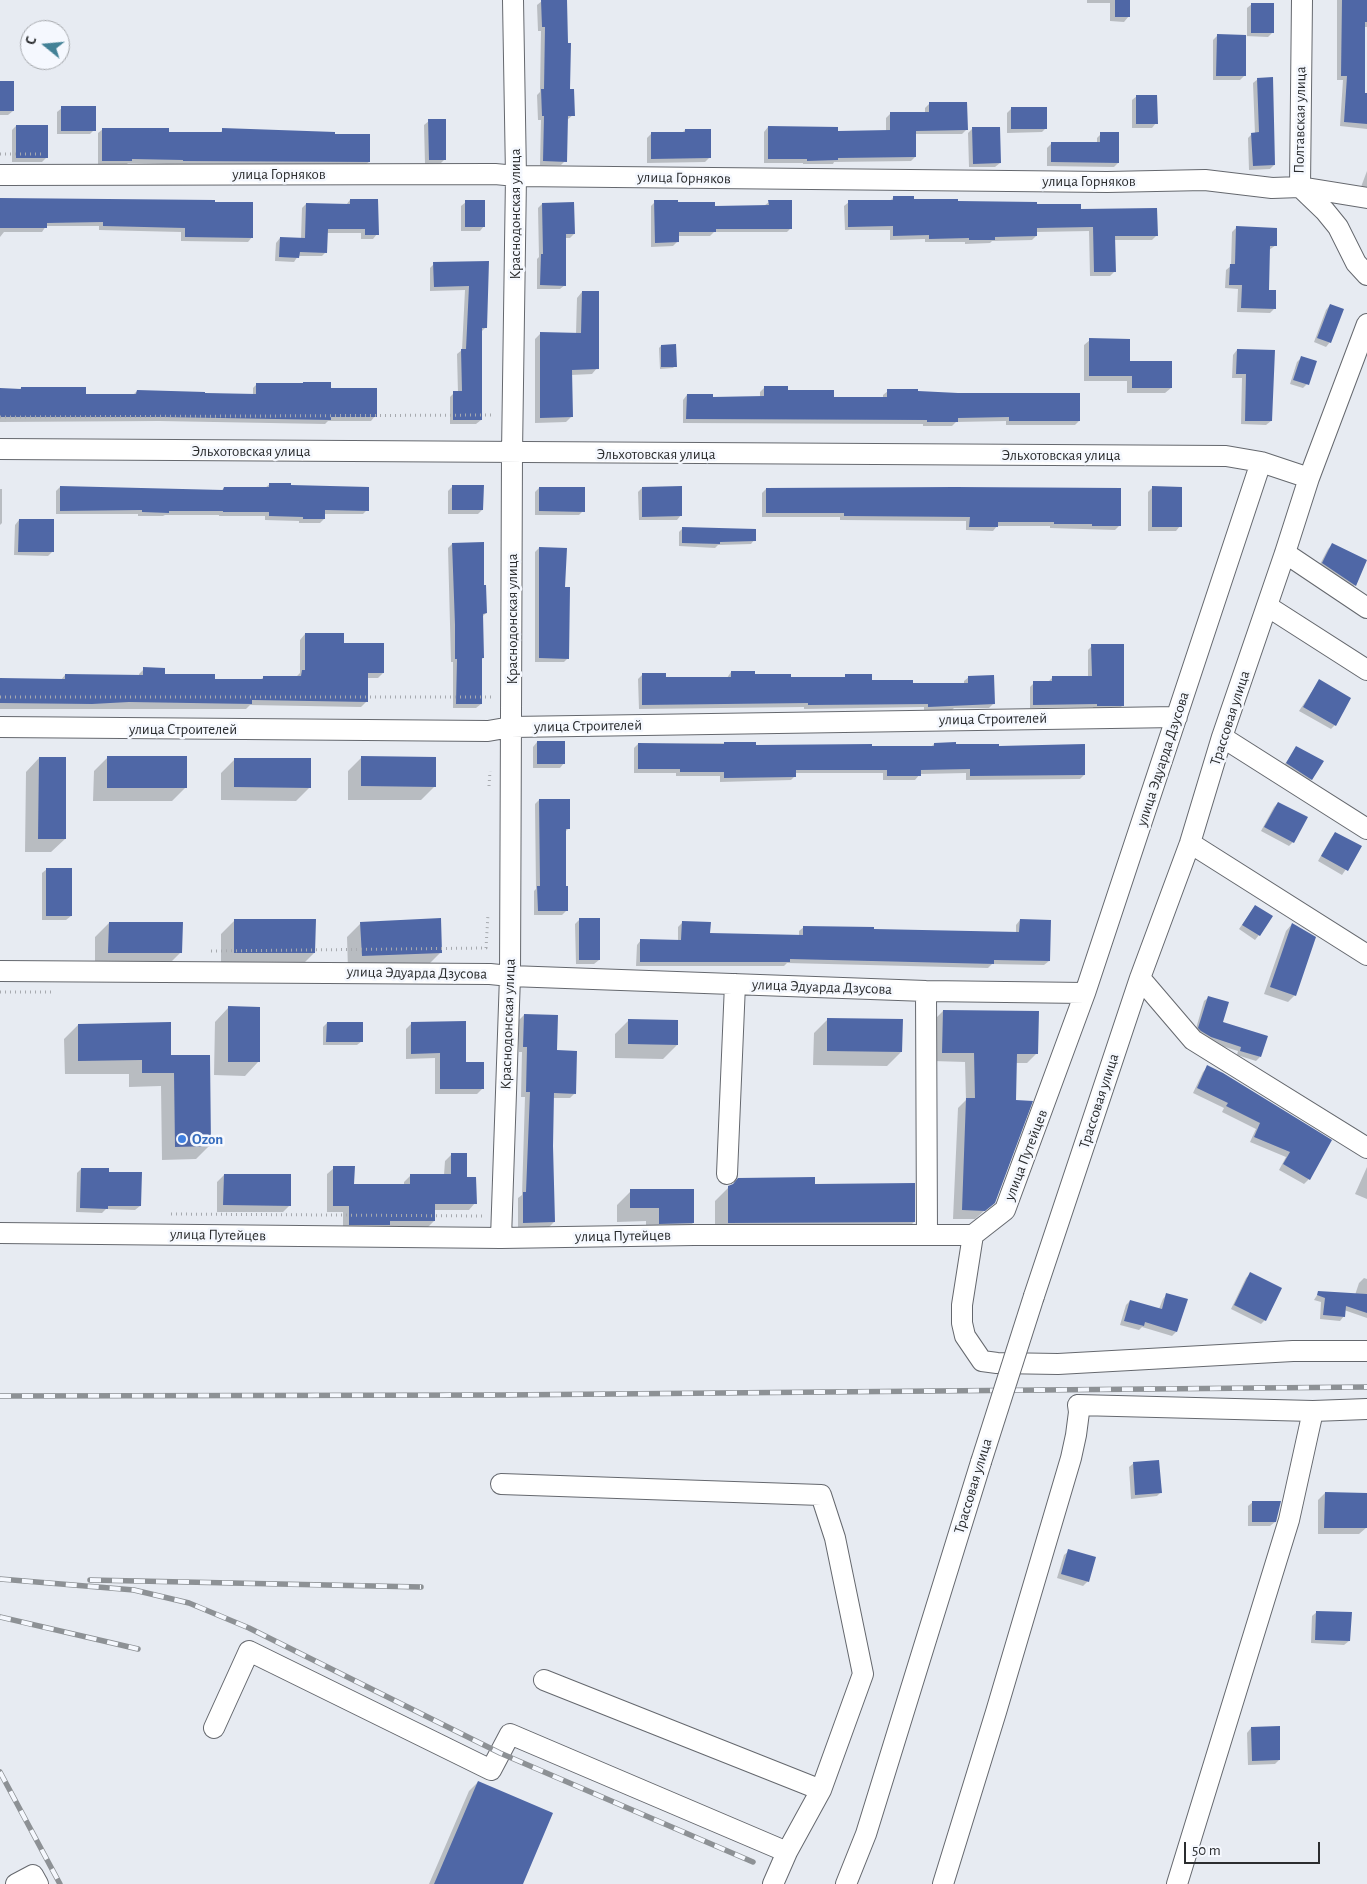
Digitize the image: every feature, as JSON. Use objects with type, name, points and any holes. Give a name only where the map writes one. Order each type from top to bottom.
[{"type":"street","name":"Краснодонская улица","points":[[501,1238],[510,976],[512,453],[516,176],[512,0]]},
{"type":"street","name":"Полтавская улица","points":[[1302,0],[1300,187],[1325,211],[1338,227],[1356,263],[1367,275]]},
{"type":"street","name":"улица Горняков","points":[[0,175],[495,174],[516,176],[1107,182],[1205,180],[1272,188],[1300,187],[1367,198]]},
{"type":"street","name":"Трассовая улица","points":[[846,1884],[866,1834],[1034,1296],[1140,978],[1190,843],[1222,738],[1286,553],[1309,478],[1366,330]]},
{"type":"street","name":"Эльхотовская улица","points":[[0,449],[1216,456],[1261,462],[1309,478]]},
{"type":"street","name":"улица Эдуарда Дзусова","points":[[0,971],[490,974],[926,991],[1085,993],[1261,462]]},
{"type":"street","points":[[1286,553],[1367,608]]},
{"type":"street","points":[[1267,606],[1367,670]]},
{"type":"street","name":"улица Строителей","points":[[0,728],[488,731],[511,727],[1176,716]]},
{"type":"street","points":[[1222,738],[1367,829]]},
{"type":"street","points":[[1190,843],[1367,955]]},
{"type":"street","points":[[1140,978],[1194,1040],[1367,1148]]},
{"type":"street","points":[[727,1174],[735,984]]},
{"type":"street","points":[[926,991],[927,1235]]},
{"type":"street","name":"улица Путейцев","points":[[0,1233],[501,1238],[694,1235],[973,1235],[1005,1210],[1085,993]]},
{"type":"street","points":[[973,1235],[962,1305],[962,1323],[965,1336],[982,1361],[1058,1364],[1293,1351],[1367,1351]]},
{"type":"street","points":[[943,1884],[1071,1458],[1078,1420],[1078,1405],[1313,1411],[1367,1409]]},
{"type":"street","points":[[1177,1884],[1289,1520],[1313,1411]]},
{"type":"street","points":[[501,1484],[821,1495],[835,1538],[864,1674],[821,1790],[786,1852],[772,1884]]},
{"type":"street","points":[[214,1728],[249,1651],[491,1770],[510,1734],[786,1852]]},
{"type":"street","points":[[544,1680],[821,1790]]},
{"type":"street","points":[[16,1884],[33,1875],[38,1884]]},
{"type":"path","points":[[0,418],[497,415]]},
{"type":"path","points":[[0,698],[497,697]]},
{"type":"path","points":[[208,952],[486,948],[488,914]]},
{"type":"path","points":[[166,1214],[486,1216]]},
{"type":"building","points":[[541,0],[567,0],[568,43],[571,43],[570,89],[574,89],[575,116],[568,116],[567,162],[543,161],[544,116],[542,116],[541,89],[544,89],[545,27],[542,27]]},
{"type":"building","points":[[1115,0],[1130,0],[1130,17],[1115,17]]},
{"type":"building","points":[[1342,0],[1367,0],[1367,22],[1365,22],[1365,93],[1367,93],[1367,124],[1344,122],[1347,76],[1341,76]]},
{"type":"building","points":[[1251,3],[1274,3],[1274,33],[1251,33]]},
{"type":"building","points":[[1217,34],[1246,35],[1246,76],[1216,76]]},
{"type":"building","points":[[1273,77],[1275,165],[1253,166],[1251,133],[1259,132],[1257,78]]},
{"type":"building","points":[[0,81],[14,81],[14,111],[0,111]]},
{"type":"building","points":[[1136,95],[1157,95],[1158,124],[1136,124]]},
{"type":"building","points":[[929,102],[967,102],[968,130],[916,131],[916,157],[838,158],[838,160],[807,161],[807,159],[768,159],[768,126],[838,127],[838,131],[890,130],[890,112],[929,112]]},
{"type":"building","points":[[61,106],[96,106],[96,131],[61,131]]},
{"type":"building","points":[[1011,107],[1047,107],[1047,129],[1011,129]]},
{"type":"building","points":[[428,119],[446,119],[446,160],[429,160]]},
{"type":"building","points":[[16,125],[48,125],[48,158],[16,158]]},
{"type":"building","points":[[972,127],[1000,127],[1001,163],[973,164]]},
{"type":"building","points":[[102,128],[169,128],[169,132],[222,132],[222,128],[370,134],[370,162],[132,159],[132,161],[102,161]]},
{"type":"building","points":[[685,129],[711,129],[711,158],[651,159],[651,132],[685,132]]},
{"type":"building","points":[[1100,132],[1119,132],[1119,163],[1051,162],[1051,142],[1100,142]]},
{"type":"building","points":[[893,196],[914,196],[914,199],[958,199],[958,201],[1081,204],[1081,209],[1157,208],[1158,236],[1115,236],[1116,272],[1094,272],[1093,227],[1037,228],[1037,236],[995,237],[995,240],[969,240],[969,238],[929,239],[929,235],[893,236],[893,226],[848,227],[848,200],[893,200]]},
{"type":"building","points":[[0,198],[253,202],[253,238],[185,237],[185,228],[103,226],[103,222],[47,223],[47,228],[0,228]]},
{"type":"building","points":[[350,199],[378,199],[379,235],[365,235],[365,229],[328,229],[327,253],[300,252],[299,258],[279,257],[280,237],[305,238],[306,203],[350,204]]},
{"type":"building","points":[[465,200],[485,200],[485,227],[465,227]]},
{"type":"building","points":[[654,200],[715,202],[715,206],[769,205],[768,200],[792,200],[792,229],[716,229],[716,232],[679,232],[679,242],[655,243]]},
{"type":"building","points":[[574,202],[575,234],[566,234],[566,286],[540,285],[541,254],[543,254],[542,203]]},
{"type":"building","points":[[1236,226],[1277,228],[1277,246],[1270,246],[1269,290],[1276,290],[1276,309],[1241,308],[1242,285],[1229,285],[1230,264],[1235,264]]},
{"type":"building","points":[[489,261],[487,328],[482,328],[482,420],[453,420],[453,391],[462,391],[461,349],[466,349],[469,286],[434,287],[433,262]]},
{"type":"building","points":[[582,291],[599,291],[599,369],[572,370],[573,417],[540,418],[540,332],[581,333]]},
{"type":"building","points":[[1330,304],[1344,309],[1331,343],[1317,338]]},
{"type":"building","points":[[1089,338],[1130,339],[1130,361],[1172,361],[1172,388],[1132,388],[1132,376],[1089,376]]},
{"type":"building","points":[[676,344],[677,367],[661,367],[661,345]]},
{"type":"building","points":[[1237,349],[1275,350],[1272,421],[1245,421],[1246,374],[1236,374]]},
{"type":"building","points":[[1301,356],[1317,361],[1309,385],[1293,380]]},
{"type":"building","points":[[331,382],[331,388],[377,388],[377,417],[331,417],[331,420],[0,417],[0,388],[86,387],[86,394],[136,394],[137,390],[256,394],[256,383]]},
{"type":"building","points":[[764,386],[788,386],[788,390],[834,390],[834,397],[887,397],[887,389],[918,389],[918,391],[958,393],[1080,393],[1080,421],[1009,421],[1009,417],[958,418],[958,422],[927,422],[927,420],[686,419],[687,394],[713,394],[713,397],[764,396]]},
{"type":"building","points":[[269,483],[369,487],[369,511],[325,510],[325,519],[303,519],[303,517],[269,516],[269,512],[60,511],[60,486],[223,490],[224,487],[269,487]]},
{"type":"building","points":[[452,485],[484,485],[483,510],[452,510]]},
{"type":"building","points":[[682,486],[682,516],[642,517],[642,487]]},
{"type":"building","points":[[1152,486],[1182,487],[1182,527],[1152,527]]},
{"type":"building","points":[[539,487],[585,487],[585,512],[539,511]]},
{"type":"building","points":[[766,488],[1121,488],[1121,526],[1054,524],[1054,522],[998,522],[998,527],[969,527],[970,517],[844,516],[844,513],[766,513]]},
{"type":"building","points":[[19,519],[54,519],[54,552],[18,552]]},
{"type":"building","points":[[682,527],[756,529],[756,541],[720,542],[720,544],[682,543]]},
{"type":"building","points":[[484,542],[484,585],[486,585],[487,613],[483,614],[482,704],[456,704],[457,659],[455,659],[452,543]]},
{"type":"building","points":[[1332,543],[1367,560],[1356,586],[1322,563]]},
{"type":"building","points":[[539,547],[567,548],[565,587],[570,587],[569,659],[539,658]]},
{"type":"building","points":[[305,633],[344,633],[344,643],[384,643],[384,673],[368,673],[368,702],[252,700],[252,704],[129,702],[92,704],[0,703],[0,678],[65,679],[65,674],[143,675],[143,667],[165,668],[165,674],[215,674],[215,679],[263,679],[263,676],[301,676],[302,670],[305,670]]},
{"type":"building","points":[[1091,644],[1124,644],[1124,706],[1097,706],[1097,704],[1033,705],[1033,681],[1052,681],[1052,676],[1092,676]]},
{"type":"building","points":[[731,671],[755,671],[755,674],[791,674],[791,677],[845,677],[845,674],[872,674],[872,680],[913,680],[913,683],[968,683],[968,676],[994,675],[995,704],[928,707],[928,704],[808,705],[808,703],[642,705],[642,673],[666,673],[666,677],[731,677]]},
{"type":"building","points":[[1319,679],[1351,698],[1336,726],[1303,707]]},
{"type":"building","points":[[537,741],[565,741],[565,764],[537,764]]},
{"type":"building","points":[[724,742],[756,742],[756,745],[872,744],[872,746],[934,746],[934,743],[956,742],[956,744],[999,744],[999,746],[1085,744],[1085,775],[970,776],[970,769],[921,770],[921,776],[887,776],[887,770],[796,770],[796,777],[724,778],[724,772],[680,772],[680,769],[638,769],[638,743],[724,744]]},
{"type":"building","points":[[1296,746],[1324,761],[1312,780],[1286,763]]},
{"type":"building","points":[[107,756],[187,756],[187,788],[107,788]]},
{"type":"building","points":[[361,756],[436,757],[436,787],[361,786]]},
{"type":"building","points":[[39,757],[66,757],[66,839],[38,839]]},
{"type":"building","points":[[234,758],[311,758],[311,788],[234,787]]},
{"type":"building","points":[[539,799],[570,799],[570,829],[566,829],[568,911],[538,911],[537,886],[540,886]]},
{"type":"building","points":[[1278,802],[1308,817],[1294,843],[1264,827]]},
{"type":"building","points":[[1335,832],[1362,846],[1348,871],[1321,856]]},
{"type":"building","points":[[46,868],[72,868],[72,916],[46,916]]},
{"type":"building","points":[[1255,905],[1273,916],[1260,936],[1242,925]]},
{"type":"building","points":[[441,918],[442,953],[362,956],[360,922]]},
{"type":"building","points":[[579,918],[600,918],[600,960],[579,960]]},
{"type":"building","points":[[234,919],[316,919],[315,953],[234,953]]},
{"type":"building","points":[[1020,919],[1051,920],[1050,961],[994,960],[994,964],[790,959],[790,962],[640,962],[640,939],[681,940],[682,921],[711,922],[710,933],[803,935],[803,926],[1019,932]]},
{"type":"building","points":[[109,922],[183,922],[182,953],[108,953]]},
{"type":"building","points":[[1292,923],[1316,937],[1296,996],[1270,987]]},
{"type":"building","points":[[1208,996],[1229,1002],[1223,1022],[1268,1036],[1261,1057],[1240,1051],[1241,1047],[1211,1037],[1198,1028]]},
{"type":"building","points":[[228,1006],[260,1007],[260,1062],[228,1062]]},
{"type":"building","points":[[943,1010],[1039,1011],[1038,1054],[1017,1054],[1016,1100],[1033,1101],[995,1203],[985,1211],[962,1210],[966,1098],[975,1098],[974,1053],[942,1053]]},
{"type":"building","points":[[524,1014],[558,1015],[557,1050],[577,1051],[576,1094],[554,1093],[555,1222],[523,1223],[523,1192],[526,1192],[530,1092],[526,1092],[527,1047],[523,1047]]},
{"type":"building","points":[[827,1018],[903,1019],[902,1052],[827,1051]]},
{"type":"building","points":[[628,1019],[678,1020],[678,1045],[628,1044]]},
{"type":"building","points":[[466,1021],[466,1062],[484,1062],[484,1089],[440,1089],[440,1053],[411,1054],[411,1022]]},
{"type":"building","points":[[171,1022],[171,1055],[210,1055],[211,1146],[175,1147],[174,1073],[142,1073],[142,1060],[78,1061],[78,1024]]},
{"type":"building","points":[[327,1022],[363,1022],[363,1042],[326,1042]]},
{"type":"building","points":[[1207,1065],[1332,1140],[1310,1180],[1283,1164],[1290,1152],[1254,1137],[1260,1123],[1226,1106],[1228,1103],[1197,1088]]},
{"type":"building","points":[[451,1153],[467,1153],[467,1177],[476,1177],[477,1204],[435,1204],[435,1221],[390,1221],[390,1225],[349,1225],[349,1206],[333,1206],[333,1166],[355,1166],[354,1184],[410,1184],[410,1174],[451,1174]]},
{"type":"building","points":[[81,1168],[109,1168],[109,1172],[142,1172],[141,1206],[108,1206],[108,1209],[80,1208]]},
{"type":"building","points":[[224,1174],[291,1174],[291,1206],[223,1205]]},
{"type":"building","points":[[815,1177],[815,1184],[915,1183],[915,1222],[728,1223],[728,1186],[733,1184],[738,1178]]},
{"type":"building","points":[[630,1189],[694,1189],[694,1223],[659,1224],[659,1208],[630,1208]]},
{"type":"building","points":[[1250,1272],[1282,1288],[1266,1321],[1234,1305]]},
{"type":"building","points":[[1318,1291],[1367,1294],[1367,1313],[1346,1306],[1345,1317],[1323,1315],[1325,1298],[1317,1295]]},
{"type":"building","points":[[1166,1293],[1188,1299],[1177,1332],[1145,1322],[1144,1326],[1124,1321],[1130,1300],[1162,1309]]},
{"type":"building","points":[[1159,1460],[1162,1493],[1135,1495],[1133,1462]]},
{"type":"building","points":[[1325,1492],[1367,1493],[1367,1528],[1324,1528]]},
{"type":"building","points":[[1252,1501],[1281,1501],[1276,1522],[1252,1522]]},
{"type":"building","points":[[1068,1549],[1096,1557],[1089,1582],[1061,1574]]},
{"type":"building","points":[[1316,1611],[1352,1612],[1350,1641],[1315,1640]]},
{"type":"building","points":[[1280,1726],[1280,1760],[1252,1761],[1251,1727]]},
{"type":"building","points":[[478,1781],[553,1813],[523,1884],[434,1884]]},
{"type":"railway","points":[[0,1396],[503,1395],[1367,1387]]},
{"type":"railway","points":[[0,1579],[134,1590],[189,1603],[249,1628],[500,1753],[753,1862]]},
{"type":"railway","points":[[90,1580],[421,1587]]},
{"type":"railway","points":[[0,1617],[138,1649]]},
{"type":"railway","points":[[0,1772],[60,1884]]},
{"type":"place","name":"Ozon","points":[[182,1139]]}]
